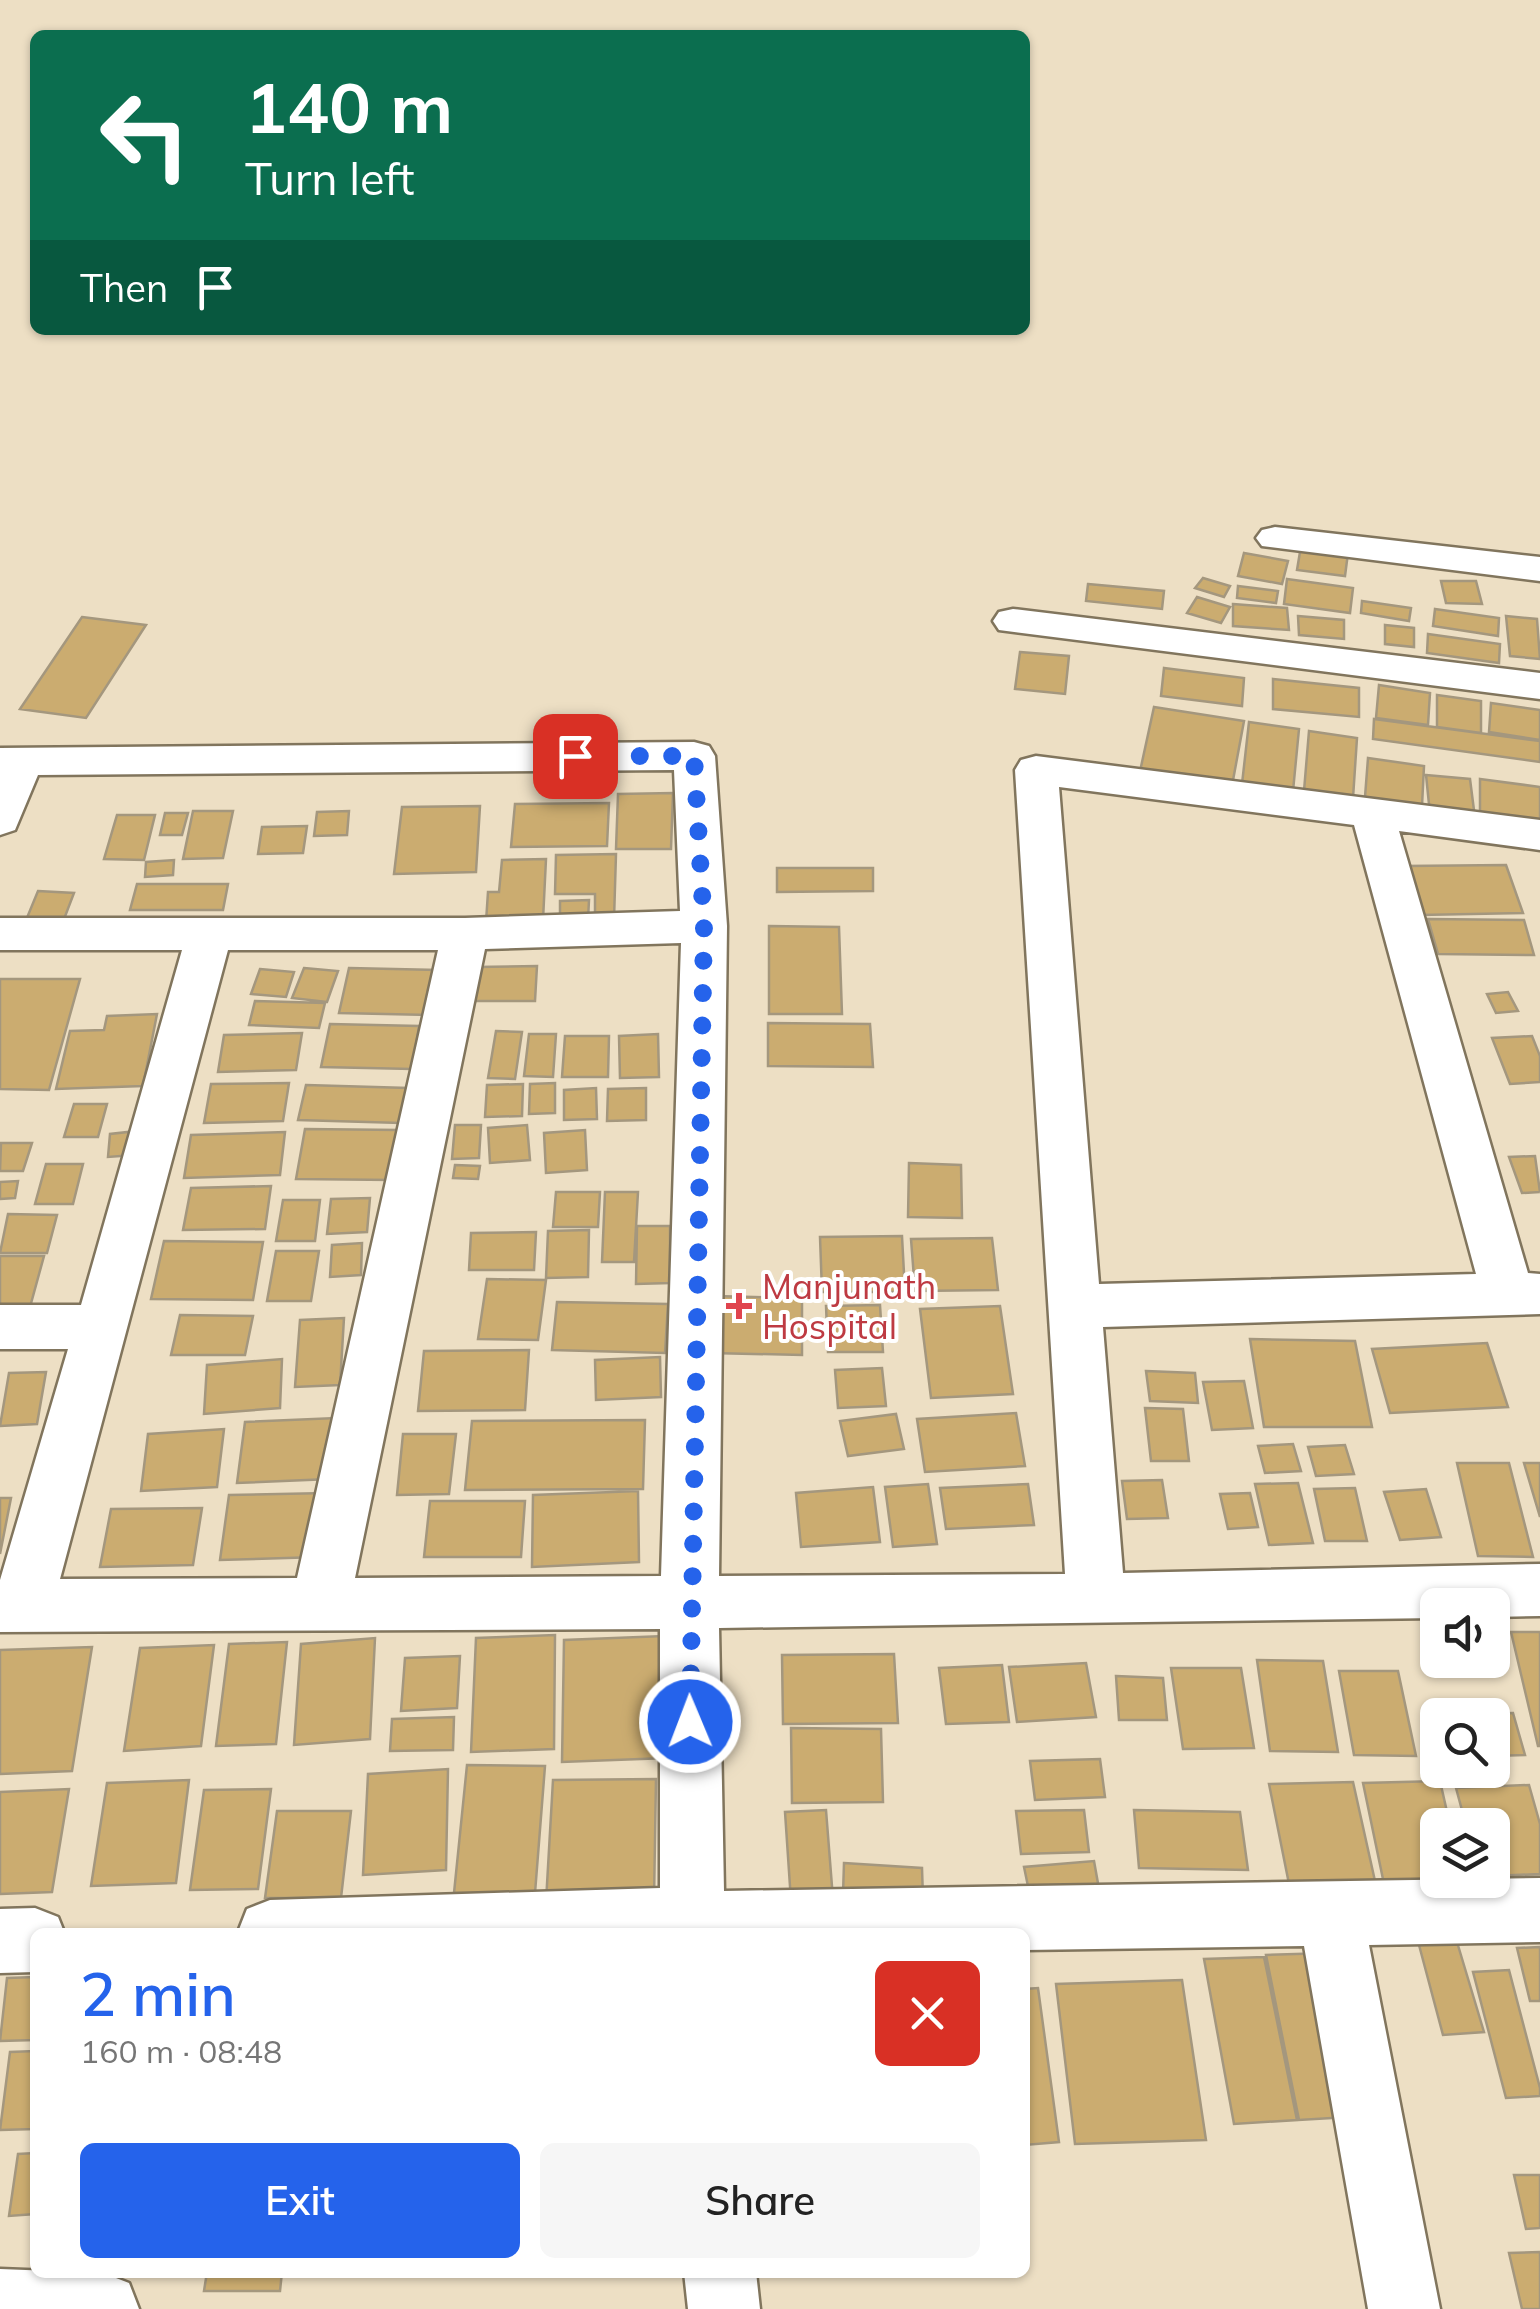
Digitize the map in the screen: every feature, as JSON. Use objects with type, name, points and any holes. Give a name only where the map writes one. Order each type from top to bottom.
[{"type":"street","points":[[1275,538],[1540,569]]},
{"type":"street","points":[[1012,620],[1540,686]]},
{"type":"street","points":[[0,820],[11,761],[694,756],[704,926],[690,1603],[688,1925]]},
{"type":"street","points":[[1096,1600],[1036,770],[1540,835]]},
{"type":"street","points":[[1077,1306],[1524,1294],[1372,813]]},
{"type":"street","points":[[0,934],[465,934],[704,926]]},
{"type":"street","points":[[320,1605],[465,934]]},
{"type":"street","points":[[209,936],[98,1327],[12,1606],[1096,1600],[1540,1590]]},
{"type":"street","points":[[0,1327],[98,1327]]},
{"type":"street","points":[[509,1928],[1540,1910]]},
{"type":"street","points":[[1330,1914],[1404,2309]]},
{"type":"street","points":[[0,1941],[30,1940]]},
{"type":"street","points":[[721,2278],[724,2309]]},
{"type":"street","points":[[0,2306],[103,2309]]},
{"type":"building","points":[[1301,546],[1348,553],[1345,576],[1297,570]]},
{"type":"building","points":[[1244,553],[1288,561],[1282,584],[1238,576]]},
{"type":"building","points":[[1203,578],[1230,586],[1224,597],[1195,588]]},
{"type":"building","points":[[1287,579],[1353,588],[1350,613],[1284,604]]},
{"type":"building","points":[[1441,581],[1476,581],[1482,604],[1446,603]]},
{"type":"building","points":[[1088,584],[1164,591],[1162,609],[1086,601]]},
{"type":"building","points":[[1238,586],[1278,591],[1276,603],[1237,598]]},
{"type":"building","points":[[1197,597],[1230,607],[1221,623],[1187,613]]},
{"type":"building","points":[[1362,601],[1411,608],[1409,621],[1361,613]]},
{"type":"building","points":[[1233,604],[1287,608],[1289,630],[1233,626]]},
{"type":"building","points":[[1435,609],[1499,618],[1498,636],[1433,626]]},
{"type":"building","points":[[1298,616],[1344,620],[1344,639],[1299,635]]},
{"type":"building","points":[[1506,616],[1537,619],[1540,659],[1510,656]]},
{"type":"building","points":[[82,617],[146,625],[86,718],[20,709]]},
{"type":"building","points":[[1385,625],[1414,628],[1414,647],[1385,644]]},
{"type":"building","points":[[1428,634],[1500,644],[1499,663],[1427,653]]},
{"type":"building","points":[[1020,652],[1069,656],[1065,694],[1015,689]]},
{"type":"building","points":[[1164,668],[1244,678],[1242,706],[1161,696]]},
{"type":"building","points":[[1273,679],[1359,688],[1359,717],[1273,709]]},
{"type":"building","points":[[1379,685],[1430,693],[1428,725],[1376,718]]},
{"type":"building","points":[[1437,695],[1481,701],[1481,733],[1437,727]]},
{"type":"building","points":[[1491,703],[1540,710],[1540,740],[1489,732]]},
{"type":"building","points":[[1154,707],[1244,721],[1231,791],[1139,776]]},
{"type":"building","points":[[1374,719],[1540,741],[1540,762],[1373,739]]},
{"type":"building","points":[[1249,722],[1299,729],[1293,791],[1242,784]]},
{"type":"building","points":[[1309,731],[1357,738],[1353,798],[1304,791]]},
{"type":"building","points":[[1368,758],[1424,766],[1422,806],[1365,797]]},
{"type":"building","points":[[1426,775],[1470,779],[1475,818],[1430,814]]},
{"type":"building","points":[[1480,779],[1540,787],[1540,827],[1480,819]]},
{"type":"building","points":[[673,793],[671,849],[616,849],[618,794]]},
{"type":"building","points":[[609,803],[607,846],[511,847],[515,804]]},
{"type":"building","points":[[480,806],[476,872],[394,874],[402,807]]},
{"type":"building","points":[[193,811],[233,811],[223,858],[183,859]]},
{"type":"building","points":[[349,811],[347,835],[314,836],[317,812]]},
{"type":"building","points":[[165,813],[188,813],[182,835],[160,835]]},
{"type":"building","points":[[117,815],[155,815],[144,860],[104,859]]},
{"type":"building","points":[[307,826],[303,853],[258,854],[262,827]]},
{"type":"building","points":[[616,854],[614,920],[595,920],[595,894],[555,894],[556,855]]},
{"type":"building","points":[[546,859],[543,920],[486,922],[488,892],[499,892],[502,860]]},
{"type":"building","points":[[174,860],[173,875],[145,877],[146,862]]},
{"type":"building","points":[[1506,865],[1523,913],[1420,915],[1405,866]]},
{"type":"building","points":[[777,868],[873,868],[873,891],[777,892]]},
{"type":"building","points":[[137,884],[228,884],[223,910],[130,910]]},
{"type":"building","points":[[38,891],[74,893],[61,927],[24,925]]},
{"type":"building","points":[[589,900],[588,920],[560,921],[560,901]]},
{"type":"building","points":[[1428,919],[1524,920],[1534,955],[1438,954]]},
{"type":"building","points":[[769,926],[839,927],[842,1014],[769,1014]]},
{"type":"building","points":[[537,966],[535,1001],[472,1001],[476,967]]},
{"type":"building","points":[[304,968],[338,971],[327,1002],[292,998]]},
{"type":"building","points":[[349,968],[438,970],[430,1015],[339,1013]]},
{"type":"building","points":[[260,969],[294,972],[286,997],[251,994]]},
{"type":"building","points":[[0,979],[80,979],[49,1090],[0,1089]]},
{"type":"building","points":[[1508,992],[1518,1011],[1496,1013],[1487,994]]},
{"type":"building","points":[[255,1001],[325,1003],[319,1028],[249,1025]]},
{"type":"building","points":[[157,1014],[143,1086],[56,1089],[70,1031],[104,1030],[107,1016]]},
{"type":"building","points":[[768,1023],[870,1024],[873,1067],[768,1066]]},
{"type":"building","points":[[330,1024],[419,1026],[412,1069],[321,1067]]},
{"type":"building","points":[[496,1031],[522,1032],[515,1079],[488,1078]]},
{"type":"building","points":[[302,1033],[296,1070],[218,1072],[224,1035]]},
{"type":"building","points":[[529,1034],[556,1034],[553,1077],[524,1076]]},
{"type":"building","points":[[658,1034],[659,1077],[620,1078],[619,1036]]},
{"type":"building","points":[[565,1036],[609,1036],[608,1077],[562,1077]]},
{"type":"building","points":[[1532,1036],[1540,1056],[1540,1082],[1510,1084],[1492,1038]]},
{"type":"building","points":[[289,1083],[283,1121],[204,1123],[211,1084]]},
{"type":"building","points":[[555,1083],[555,1113],[529,1114],[530,1084]]},
{"type":"building","points":[[523,1084],[522,1116],[485,1117],[487,1085]]},
{"type":"building","points":[[306,1085],[408,1088],[401,1123],[298,1120]]},
{"type":"building","points":[[596,1088],[597,1119],[564,1120],[564,1090]]},
{"type":"building","points":[[646,1088],[646,1120],[607,1121],[608,1089]]},
{"type":"building","points":[[74,1104],[107,1104],[98,1137],[64,1137]]},
{"type":"building","points":[[455,1125],[481,1125],[479,1158],[452,1159]]},
{"type":"building","points":[[527,1125],[530,1160],[490,1163],[488,1128]]},
{"type":"building","points":[[305,1129],[400,1130],[393,1180],[296,1179]]},
{"type":"building","points":[[585,1130],[587,1170],[546,1173],[544,1133]]},
{"type":"building","points":[[137,1131],[134,1155],[108,1157],[110,1134]]},
{"type":"building","points":[[285,1132],[280,1175],[184,1178],[191,1135]]},
{"type":"building","points":[[1,1143],[32,1143],[23,1171],[0,1171]]},
{"type":"building","points":[[1535,1156],[1540,1192],[1522,1193],[1509,1157]]},
{"type":"building","points":[[909,1163],[961,1165],[962,1218],[908,1217]]},
{"type":"building","points":[[46,1164],[83,1164],[73,1204],[35,1204]]},
{"type":"building","points":[[455,1165],[480,1166],[478,1179],[453,1178]]},
{"type":"building","points":[[18,1181],[15,1198],[0,1199],[0,1182]]},
{"type":"building","points":[[271,1186],[265,1229],[183,1230],[191,1188]]},
{"type":"building","points":[[556,1192],[600,1192],[598,1227],[553,1227]]},
{"type":"building","points":[[605,1192],[638,1192],[634,1262],[602,1262]]},
{"type":"building","points":[[370,1198],[367,1232],[327,1234],[331,1199]]},
{"type":"building","points":[[283,1200],[320,1200],[315,1241],[276,1241]]},
{"type":"building","points":[[8,1214],[57,1215],[47,1253],[0,1253]]},
{"type":"building","points":[[637,1226],[670,1226],[670,1283],[636,1284]]},
{"type":"building","points":[[589,1230],[588,1277],[546,1278],[548,1231]]},
{"type":"building","points":[[536,1232],[534,1270],[469,1270],[471,1233]]},
{"type":"building","points":[[902,1236],[905,1292],[822,1292],[820,1237]]},
{"type":"building","points":[[992,1238],[998,1290],[915,1291],[911,1239]]},
{"type":"building","points":[[164,1241],[263,1242],[253,1300],[151,1299]]},
{"type":"building","points":[[362,1243],[361,1275],[330,1277],[332,1245]]},
{"type":"building","points":[[276,1251],[319,1251],[311,1301],[267,1301]]},
{"type":"building","points":[[0,1256],[44,1256],[30,1307],[0,1307]]},
{"type":"building","points":[[487,1279],[546,1280],[538,1340],[478,1339]]},
{"type":"building","points":[[714,1296],[802,1298],[802,1355],[711,1353]]},
{"type":"building","points":[[557,1302],[668,1304],[665,1353],[552,1350]]},
{"type":"building","points":[[880,1305],[883,1352],[828,1352],[826,1306]]},
{"type":"building","points":[[1000,1306],[1013,1394],[931,1398],[920,1309]]},
{"type":"building","points":[[180,1315],[253,1316],[245,1355],[171,1355]]},
{"type":"building","points":[[344,1318],[340,1385],[295,1387],[300,1320]]},
{"type":"building","points":[[1250,1339],[1355,1341],[1372,1427],[1264,1427]]},
{"type":"building","points":[[1487,1343],[1508,1407],[1390,1413],[1372,1349]]},
{"type":"building","points":[[529,1350],[525,1410],[418,1411],[424,1351]]},
{"type":"building","points":[[660,1357],[661,1397],[596,1400],[595,1360]]},
{"type":"building","points":[[282,1359],[280,1408],[204,1414],[207,1365]]},
{"type":"building","points":[[882,1368],[886,1406],[838,1408],[835,1370]]},
{"type":"building","points":[[1146,1371],[1195,1373],[1198,1403],[1150,1401]]},
{"type":"building","points":[[46,1372],[37,1424],[0,1426],[9,1373]]},
{"type":"building","points":[[1244,1381],[1253,1428],[1212,1430],[1203,1382]]},
{"type":"building","points":[[1145,1408],[1183,1409],[1189,1461],[1151,1461]]},
{"type":"building","points":[[1016,1413],[1025,1466],[925,1472],[917,1419]]},
{"type":"building","points":[[896,1414],[904,1449],[848,1456],[840,1421]]},
{"type":"building","points":[[336,1418],[330,1479],[237,1483],[245,1422]]},
{"type":"building","points":[[645,1420],[643,1489],[465,1490],[472,1421]]},
{"type":"building","points":[[224,1429],[217,1487],[141,1491],[148,1434]]},
{"type":"building","points":[[403,1434],[456,1434],[449,1494],[397,1495]]},
{"type":"building","points":[[1293,1444],[1301,1471],[1265,1473],[1258,1446]]},
{"type":"building","points":[[1345,1445],[1354,1474],[1316,1476],[1308,1447]]},
{"type":"building","points":[[1457,1463],[1509,1463],[1533,1557],[1478,1556]]},
{"type":"building","points":[[1524,1463],[1540,1463],[1540,1517]]},
{"type":"building","points":[[1162,1480],[1168,1518],[1127,1519],[1122,1481]]},
{"type":"building","points":[[1298,1483],[1313,1543],[1269,1545],[1255,1484]]},
{"type":"building","points":[[928,1484],[937,1544],[893,1547],[885,1487]]},
{"type":"building","points":[[1028,1484],[1034,1525],[946,1529],[940,1488]]},
{"type":"building","points":[[873,1487],[880,1542],[801,1547],[796,1493]]},
{"type":"building","points":[[1355,1488],[1367,1541],[1325,1541],[1314,1489]]},
{"type":"building","points":[[1426,1489],[1441,1537],[1400,1540],[1384,1492]]},
{"type":"building","points":[[638,1491],[639,1562],[532,1567],[533,1495]]},
{"type":"building","points":[[327,1493],[319,1557],[220,1560],[229,1495]]},
{"type":"building","points":[[1250,1493],[1258,1527],[1228,1529],[1220,1494]]},
{"type":"building","points":[[0,1498],[11,1498],[0,1554]]},
{"type":"building","points":[[430,1501],[525,1501],[521,1557],[424,1557]]},
{"type":"building","points":[[202,1508],[193,1565],[100,1567],[111,1509]]},
{"type":"building","points":[[1511,1632],[1540,1632],[1540,1746],[1538,1746]]},
{"type":"building","points":[[555,1635],[554,1749],[471,1752],[476,1638]]},
{"type":"building","points":[[664,1636],[667,1758],[562,1762],[564,1640]]},
{"type":"building","points":[[375,1638],[370,1739],[294,1745],[301,1644]]},
{"type":"building","points":[[287,1642],[276,1744],[216,1746],[229,1644]]},
{"type":"building","points":[[214,1645],[201,1746],[124,1751],[140,1648]]},
{"type":"building","points":[[92,1647],[72,1771],[0,1774],[0,1650]]},
{"type":"building","points":[[894,1654],[898,1723],[783,1724],[782,1655]]},
{"type":"building","points":[[460,1656],[457,1708],[401,1711],[405,1658]]},
{"type":"building","points":[[1257,1660],[1323,1661],[1338,1752],[1270,1751]]},
{"type":"building","points":[[1086,1663],[1096,1717],[1017,1722],[1009,1667]]},
{"type":"building","points":[[1002,1665],[1009,1722],[946,1724],[939,1668]]},
{"type":"building","points":[[1171,1668],[1241,1668],[1254,1748],[1183,1749]]},
{"type":"building","points":[[1339,1671],[1398,1671],[1416,1756],[1354,1755]]},
{"type":"building","points":[[1116,1676],[1163,1678],[1167,1720],[1119,1720]]},
{"type":"building","points":[[1513,1713],[1525,1755],[1510,1755]]},
{"type":"building","points":[[454,1717],[453,1750],[390,1751],[392,1719]]},
{"type":"building","points":[[791,1728],[881,1729],[883,1802],[792,1803]]},
{"type":"building","points":[[1100,1759],[1105,1797],[1035,1800],[1030,1761]]},
{"type":"building","points":[[467,1765],[545,1766],[535,1893],[454,1893]]},
{"type":"building","points":[[448,1769],[446,1870],[363,1875],[368,1774]]},
{"type":"building","points":[[656,1779],[654,1901],[546,1902],[553,1780]]},
{"type":"building","points":[[189,1780],[176,1883],[91,1886],[107,1783]]},
{"type":"building","points":[[1353,1782],[1377,1890],[1291,1894],[1269,1784]]},
{"type":"building","points":[[1420,1782],[1420,1788],[1442,1788],[1446,1808],[1420,1808],[1420,1881],[1384,1884],[1363,1783]]},
{"type":"building","points":[[1529,1785],[1540,1824],[1540,1874],[1510,1875],[1510,1808],[1461,1808],[1456,1788]]},
{"type":"building","points":[[69,1789],[52,1892],[0,1894],[0,1792]]},
{"type":"building","points":[[271,1789],[258,1889],[190,1890],[204,1790]]},
{"type":"building","points":[[826,1810],[833,1899],[791,1901],[785,1812]]},
{"type":"building","points":[[1084,1810],[1089,1852],[1021,1854],[1016,1811]]},
{"type":"building","points":[[1134,1810],[1240,1812],[1248,1870],[1139,1868]]},
{"type":"building","points":[[277,1811],[351,1811],[341,1898],[265,1898]]},
{"type":"building","points":[[1094,1861],[1099,1889],[1030,1896],[1024,1867]]},
{"type":"building","points":[[844,1863],[922,1868],[923,1899],[843,1894]]},
{"type":"building","points":[[1457,1942],[1484,2032],[1443,2035],[1419,1945]]},
{"type":"building","points":[[1540,1947],[1540,2001],[1530,2001],[1517,1948]]},
{"type":"building","points":[[1329,1953],[1365,2116],[1299,2120],[1266,1955]]},
{"type":"building","points":[[1264,1957],[1297,2120],[1234,2124],[1204,1959]]},
{"type":"building","points":[[1509,1970],[1540,2096],[1506,2098],[1473,1972]]},
{"type":"building","points":[[30,1977],[30,2040],[0,2041],[7,1978]]},
{"type":"building","points":[[1182,1980],[1206,2140],[1075,2144],[1056,1984]]},
{"type":"building","points":[[1038,1988],[1059,2142],[1030,2145],[1030,1989]]},
{"type":"building","points":[[30,2051],[30,2129],[0,2130],[10,2052]]},
{"type":"building","points":[[30,2153],[30,2214],[9,2216],[18,2154]]},
{"type":"building","points":[[1514,2175],[1540,2175],[1540,2228],[1526,2229]]},
{"type":"building","points":[[1540,2252],[1540,2309],[1522,2309],[1509,2253]]},
{"type":"building","points":[[206,2278],[281,2278],[280,2291],[204,2291]]},
{"type":"place","name":"Manjunath Hospital","points":[[739,1306]]},
{"type":"route","points":[[575,756],[694,756],[704,926],[690,1722]]}]
